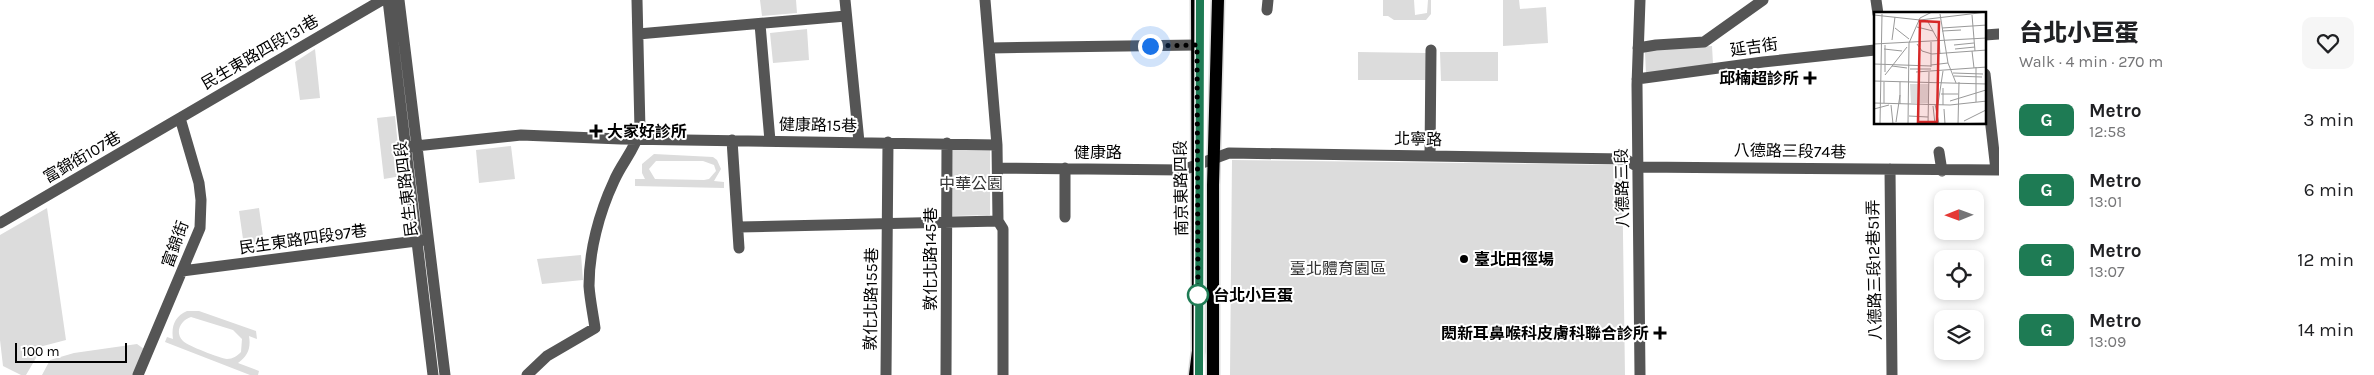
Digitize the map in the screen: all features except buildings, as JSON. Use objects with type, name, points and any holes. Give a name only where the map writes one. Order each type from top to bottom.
[{"type":"main road","name":"南京東路四段","points":[[1195,375],[1198,351],[1197,0]]},
{"type":"main road","name":"南京東路四段","points":[[1213,375],[1214,157],[1218,0]]},
{"type":"street","name":"民生東路四段131巷","points":[[180,118],[382,0]]},
{"type":"street","name":"民生東路四段","points":[[388,0],[411,147]]},
{"type":"street","name":"民生東路四段","points":[[399,0],[433,375]]},
{"type":"street","points":[[527,375],[547,356],[595,328],[590,286],[593,244],[614,179],[638,139],[640,130],[637,0]]},
{"type":"street","points":[[845,0],[859,142]]},
{"type":"street","points":[[985,0],[997,145],[998,221],[1003,229],[1003,375]]},
{"type":"street","name":"八德路三段","points":[[1640,0],[1637,79],[1640,375]]},
{"type":"street","points":[[1638,48],[1704,42],[1763,0]]},
{"type":"street","points":[[638,34],[846,16]]},
{"type":"street","points":[[760,24],[770,141]]},
{"type":"street","points":[[1986,35],[1999,34]]},
{"type":"street","points":[[990,48],[1197,45]]},
{"type":"street","points":[[1430,156],[1431,50]]},
{"type":"street","name":"延吉街","points":[[1637,79],[1763,62],[1874,50]]},
{"type":"street","points":[[1986,82],[1997,170]]},
{"type":"street","name":"富錦街107巷","points":[[0,223],[180,118]]},
{"type":"street","name":"富錦街","points":[[138,375],[200,228],[201,200],[199,184],[180,118]]},
{"type":"street","name":"健康路15巷","points":[[411,147],[521,135],[638,139],[997,145]]},
{"type":"street","points":[[732,140],[739,248]]},
{"type":"street","name":"敦化北路155巷","points":[[886,375],[888,142]]},
{"type":"street","name":"敦化北路145巷","points":[[946,375],[947,143]]},
{"type":"street","points":[[1939,152],[1942,171]]},
{"type":"street","name":"北寧路","points":[[1198,166],[1214,157],[1229,153],[1624,159],[1638,167]]},
{"type":"street","name":"健康路","points":[[998,168],[1183,170],[1198,166]]},
{"type":"street","name":"八德路三段74巷","points":[[1638,167],[1997,170]]},
{"type":"street","points":[[1065,168],[1065,217]]},
{"type":"street","name":"八德路三段12巷51弄","points":[[1890,169],[1892,373]]},
{"type":"street","points":[[739,227],[998,221]]},
{"type":"street","name":"民生東路四段","points":[[422,240],[444,375]]},
{"type":"street","name":"民生東路四段97巷","points":[[182,271],[422,240]]},
{"type":"green space","points":[[760,0],[796,0],[797,13],[762,16]]},
{"type":"green space","points":[[1383,0],[1414,0],[1415,15],[1427,13],[1428,0],[1431,0],[1431,14],[1426,20],[1394,20],[1388,16],[1383,16]]},
{"type":"green space","points":[[1503,0],[1519,0],[1520,9],[1546,7],[1548,43],[1503,46]]},
{"type":"green space","points":[[807,29],[809,60],[773,63],[770,33]]},
{"type":"green space","points":[[1712,46],[1713,64],[1646,73],[1645,53],[1647,50]]},
{"type":"green space","points":[[315,49],[320,98],[300,100],[295,62]]},
{"type":"green space","points":[[1358,52],[1426,53],[1426,80],[1358,80]]},
{"type":"green space","points":[[1440,52],[1498,52],[1498,81],[1441,81]]},
{"type":"green space","points":[[395,116],[401,176],[384,179],[377,118]]},
{"type":"green space","points":[[511,146],[515,179],[479,183],[476,150]]},
{"type":"green space","name":"中華公園","points":[[952,150],[990,150],[990,215],[952,216]]},
{"type":"green space","points":[[654,154],[713,157],[717,160],[721,169],[714,181],[724,182],[724,188],[635,186],[635,179],[645,179],[642,173],[642,164]],"holes":[[[656,161],[703,161],[714,165],[716,171],[709,179],[655,179],[649,169]]]},
{"type":"green space","name":"臺北體育園區","points":[[1232,160],[1622,165],[1625,375],[1230,375]]},
{"type":"green space","points":[[47,208],[66,340],[43,346],[26,375],[21,375],[3,366],[0,340],[0,235]]},
{"type":"green space","points":[[259,208],[265,250],[245,253],[239,211]]},
{"type":"green space","points":[[581,255],[583,280],[542,284],[537,259]]},
{"type":"green space","points":[[199,311],[256,331],[257,339],[249,336],[250,344],[248,351],[238,363],[259,371],[258,375],[250,375],[165,342],[167,337],[173,339],[175,322],[183,313]],"holes":[[[191,317],[233,330],[242,339],[241,352],[229,359],[191,346],[183,341],[179,334],[180,327],[184,321]]]},
{"type":"green space","points":[[137,344],[144,349],[133,375],[42,375],[50,360],[74,353]]},
{"type":"metro line","name":"G","points":[[1199,375],[1200,0]]},
{"type":"place","name":"邱楠超診所","points":[[1810,78]]},
{"type":"place","name":"大家好診所","points":[[596,131]]},
{"type":"place","name":"臺北田徑場","points":[[1464,259]]},
{"type":"place","name":"台北小巨蛋","points":[[1198,295]]},
{"type":"place","name":"閎新耳鼻喉科皮膚科聯合診所","points":[[1660,333]]},
{"type":"route","points":[[1150,46],[1197,45],[1198,297],[1198,295]]}]
